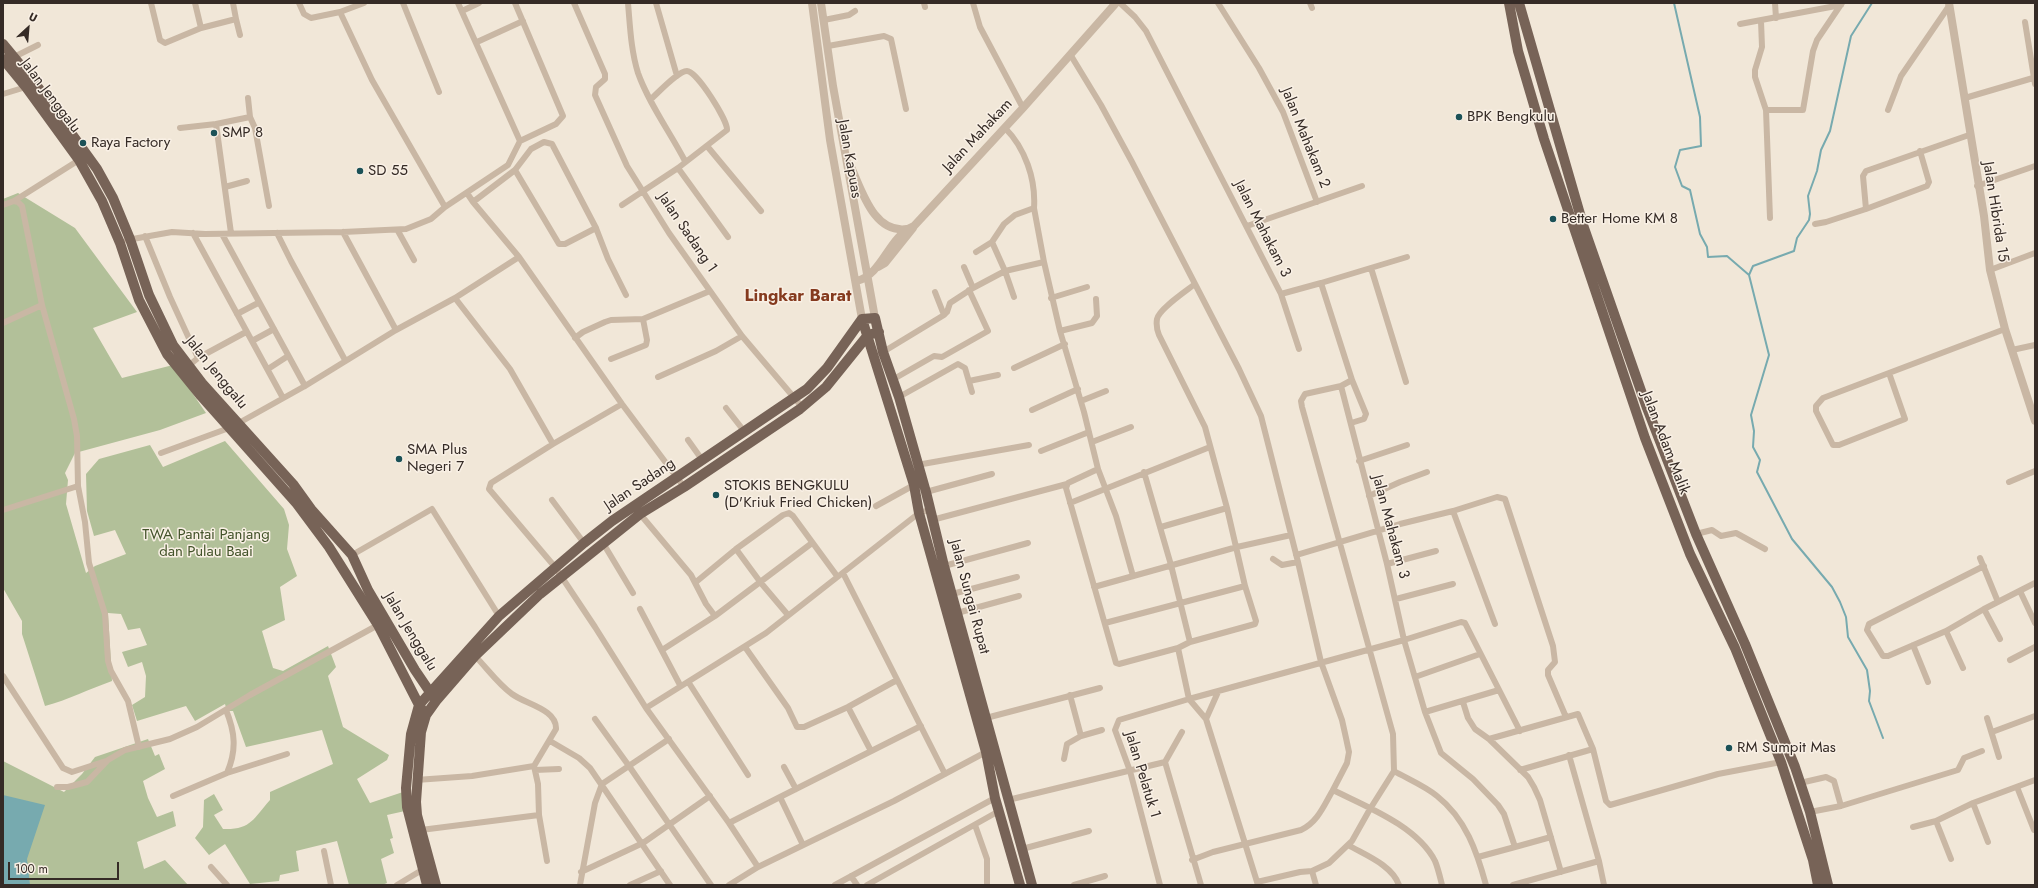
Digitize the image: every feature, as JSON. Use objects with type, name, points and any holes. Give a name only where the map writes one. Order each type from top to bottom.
[{"type":"main road","name":"Jalan Adam Malik","points":[[1509,3],[1518,51],[1544,139],[1645,438],[1690,554],[1735,648],[1745,676],[1783,766],[1813,860],[1818,885]]},
{"type":"main road","name":"Jalan Adam Malik","points":[[1519,3],[1584,228],[1642,395],[1696,534],[1757,672],[1795,767],[1810,812],[1828,885]]},
{"type":"main road","name":"Jalan Jenggalu","points":[[3,44],[32,79],[97,169],[113,198],[130,239],[149,295],[185,369]]},
{"type":"main road","name":"Jalan Jenggalu","points":[[3,59],[26,87],[79,160],[102,201],[120,242],[139,300],[167,354],[185,369],[302,510],[329,546],[378,625],[419,705],[426,715]]},
{"type":"main road","points":[[1544,139],[1556,135]]},
{"type":"main road","points":[[862,320],[875,318]]},
{"type":"main road","name":"Jalan Sungai Rupat","points":[[875,318],[883,352],[899,397],[917,465],[926,492],[929,510],[957,613],[998,811],[1020,885]]},
{"type":"main road","name":"Jalan Sungai Rupat","points":[[862,320],[868,335],[914,485],[919,513],[971,679],[986,718],[1032,885]]},
{"type":"main road","name":"Jalan Sadang","points":[[419,705],[429,692],[499,616],[584,543],[677,477],[807,389],[827,368],[862,320]]},
{"type":"main road","points":[[436,885],[417,815],[416,780],[421,732],[426,715],[436,701],[475,656],[516,615],[561,576],[640,514],[684,487],[802,407],[826,387],[868,335],[879,332]]},
{"type":"main road","name":"Jalan Jenggalu","points":[[233,426],[293,484],[311,509],[352,555],[368,590],[429,692],[436,701]]},
{"type":"main road","points":[[1735,648],[1745,644]]},
{"type":"main road","points":[[1745,676],[1757,672]]},
{"type":"main road","points":[[419,705],[410,734],[406,788],[407,807],[426,885]]},
{"type":"main road","points":[[1783,766],[1795,767]]},
{"type":"main road","points":[[1798,815],[1810,812]]},
{"type":"street","points":[[151,3],[160,40],[163,42],[201,28],[236,18]]},
{"type":"street","points":[[195,3],[201,28]]},
{"type":"street","points":[[233,3],[240,35]]},
{"type":"street","points":[[299,3],[307,17],[343,11],[364,3]]},
{"type":"street","points":[[343,3],[343,11],[372,80],[445,207]]},
{"type":"street","points":[[403,3],[439,92]]},
{"type":"street","points":[[458,3],[477,42],[520,141]]},
{"type":"street","points":[[462,11],[479,3]]},
{"type":"street","points":[[120,242],[172,232],[222,234],[398,230],[419,225],[431,219],[445,207],[508,165],[520,141],[556,124],[563,116],[515,3]]},
{"type":"street","points":[[574,3],[605,74],[605,79],[596,87],[595,95],[611,133],[643,192],[622,205]]},
{"type":"street","points":[[628,3],[632,45],[638,72],[650,99],[686,160]]},
{"type":"street","points":[[650,99],[677,76],[656,3]]},
{"type":"street","name":"Jalan Kapuas","points":[[812,3],[830,140],[857,281],[862,320]]},
{"type":"street","name":"Jalan Kapuas","points":[[821,3],[834,86],[875,318]]},
{"type":"street","points":[[973,3],[980,27],[1023,108]]},
{"type":"street","name":"Jalan Mahakam","points":[[867,278],[877,267],[885,263],[910,233],[911,227],[1005,128],[1116,3]]},
{"type":"street","name":"Jalan Mahakam 3","points":[[1120,3],[1135,17],[1146,31],[1281,294],[1407,257]]},
{"type":"street","name":"Jalan Mahakam 2","points":[[1218,3],[1259,68],[1283,112],[1317,202]]},
{"type":"street","points":[[1775,3],[1776,18]]},
{"type":"street","points":[[1740,24],[1841,4]]},
{"type":"street","points":[[1766,110],[1803,110],[1813,50],[1817,40],[1841,4]]},
{"type":"street","points":[[1888,110],[1901,76],[1949,4]]},
{"type":"street","name":"Jalan Hibrida 15","points":[[1949,4],[1965,98],[1969,136],[1984,216],[1990,270],[2005,328],[2034,417]]},
{"type":"street","points":[[824,20],[849,15],[855,11]]},
{"type":"street","points":[[477,42],[523,21]]},
{"type":"street","points":[[1761,21],[1762,47],[1755,70],[1755,77],[1766,110],[1770,218]]},
{"type":"street","points":[[2025,22],[2035,84]]},
{"type":"street","points":[[828,46],[884,36],[891,39],[906,109]]},
{"type":"street","points":[[14,57],[38,45]]},
{"type":"street","points":[[1070,54],[1101,105],[1132,162],[1239,369],[1261,416],[1298,562],[1321,662],[1342,720],[1349,752],[1347,763],[1333,790],[1317,818],[1310,826],[1301,830],[1246,845],[1213,852],[1192,860]]},
{"type":"street","name":"Jalan Sadang 1","points":[[677,76],[687,71],[699,78],[726,123],[727,130],[686,160],[678,168],[643,192],[669,233],[742,336],[802,407]]},
{"type":"street","points":[[1965,98],[2033,78]]},
{"type":"street","points":[[824,87],[834,86]]},
{"type":"street","points":[[3,94],[26,87]]},
{"type":"street","points":[[248,98],[250,118],[255,128],[270,206]]},
{"type":"street","points":[[180,128],[250,118]]},
{"type":"street","points":[[216,124],[231,233]]},
{"type":"street","points":[[1005,128],[1013,136],[1031,172],[1035,194],[1034,208],[1051,298],[1078,390],[1098,469],[1116,516],[1133,576]]},
{"type":"street","points":[[1866,209],[1864,173],[1920,151],[1969,136]]},
{"type":"street","points":[[473,202],[515,170],[531,149],[544,142],[552,144],[596,228],[608,259],[626,295]]},
{"type":"street","points":[[706,146],[761,211]]},
{"type":"street","points":[[1815,224],[1866,209],[1927,186],[1929,182],[1920,151]]},
{"type":"street","points":[[847,157],[873,212],[886,225],[893,229],[911,227]]},
{"type":"street","points":[[3,205],[14,201],[79,160]]},
{"type":"street","points":[[1978,186],[2035,166]]},
{"type":"street","points":[[678,168],[728,237]]},
{"type":"street","points":[[515,170],[559,244],[565,244],[596,228]]},
{"type":"street","points":[[225,187],[247,181]]},
{"type":"street","points":[[1247,226],[1362,186]]},
{"type":"street","points":[[467,193],[519,257],[622,404],[684,487]]},
{"type":"street","points":[[14,201],[18,202],[22,206],[42,305],[67,391],[76,430],[78,486],[85,522],[89,563],[105,614],[108,661],[111,671],[128,702],[139,747]]},
{"type":"street","points":[[976,252],[992,242],[1004,224],[1018,214],[1034,208]]},
{"type":"street","points":[[398,230],[414,260]]},
{"type":"street","points":[[343,232],[396,330]]},
{"type":"street","points":[[193,233],[283,398]]},
{"type":"street","points":[[277,233],[290,261],[345,360]]},
{"type":"street","points":[[222,234],[305,386]]},
{"type":"street","points":[[145,236],[170,297],[198,358]]},
{"type":"street","points":[[992,242],[1005,271],[1014,297]]},
{"type":"street","points":[[1990,270],[2035,253]]},
{"type":"street","points":[[162,453],[233,426],[305,386],[396,330],[455,298],[519,257]]},
{"type":"street","points":[[883,352],[944,315],[947,312],[950,303],[971,289],[1005,271],[1044,262]]},
{"type":"street","points":[[892,380],[934,356],[942,357],[988,331],[964,267]]},
{"type":"street","points":[[1371,268],[1406,382]]},
{"type":"street","points":[[857,281],[867,278]]},
{"type":"street","points":[[1321,283],[1352,380],[1366,414],[1364,419],[1351,424]]},
{"type":"street","points":[[1067,484],[1070,503],[1106,623],[1115,662],[1118,664],[1178,648],[1190,642],[1255,624],[1256,622],[1245,586],[1237,547],[1205,427],[1156,327],[1157,320],[1161,312],[1194,284]]},
{"type":"street","points":[[1051,298],[1087,287]]},
{"type":"street","points":[[575,338],[583,332],[611,320],[643,319],[710,292]]},
{"type":"street","points":[[935,292],[944,315]]},
{"type":"street","points":[[1281,294],[1299,349]]},
{"type":"street","points":[[455,298],[510,369],[554,444]]},
{"type":"street","points":[[1060,331],[1092,323],[1098,316],[1096,299]]},
{"type":"street","points":[[237,314],[258,302]]},
{"type":"street","points":[[3,323],[42,305]]},
{"type":"street","points":[[611,359],[646,345],[647,340],[643,319]]},
{"type":"street","points":[[1889,373],[1905,419],[1839,445],[1834,445],[1816,410],[1818,402],[1823,398],[2005,328]]},
{"type":"street","points":[[252,341],[274,329]]},
{"type":"street","points":[[185,369],[198,358],[246,332]]},
{"type":"street","points":[[658,377],[716,351],[742,336]]},
{"type":"street","points":[[1014,368],[1065,344]]},
{"type":"street","points":[[2012,350],[2035,345]]},
{"type":"street","points":[[268,369],[288,356]]},
{"type":"street","points":[[899,397],[958,364],[965,368],[972,392]]},
{"type":"street","points":[[969,381],[998,375]]},
{"type":"street","points":[[1178,648],[1189,699],[1206,719],[1258,884],[1300,872],[1312,871],[1329,863],[1352,841],[1394,771],[1393,734],[1301,401],[1305,394],[1341,386],[1352,380]]},
{"type":"street","name":"Jalan Mahakam 3","points":[[1341,386],[1359,461],[1396,599],[1404,640],[1425,712],[1441,753],[1473,779],[1498,805],[1504,814],[1515,847]]},
{"type":"street","points":[[1032,410],[1078,390]]},
{"type":"street","points":[[1081,401],[1106,391]]},
{"type":"street","points":[[622,404],[491,483],[489,487],[492,493],[555,567],[646,708],[729,823],[758,868]]},
{"type":"street","points":[[726,408],[744,431]]},
{"type":"street","points":[[1092,442],[1131,427]]},
{"type":"street","points":[[1041,451],[1089,432]]},
{"type":"street","points":[[688,440],[703,460]]},
{"type":"street","points":[[917,465],[1029,445]]},
{"type":"street","points":[[1359,461],[1407,445]]},
{"type":"street","points":[[1070,503],[1144,472],[1210,447]]},
{"type":"street","points":[[932,520],[1067,484],[1098,469]]},
{"type":"street","points":[[1144,472],[1161,527],[1190,642]]},
{"type":"street","points":[[1369,496],[1427,472]]},
{"type":"street","points":[[2009,482],[2035,472]]},
{"type":"street","points":[[926,492],[992,474]]},
{"type":"street","points":[[876,506],[914,485]]},
{"type":"street","points":[[3,510],[78,486]]},
{"type":"street","points":[[1296,555],[1340,541],[1453,511],[1497,497],[1505,499],[1553,646],[1555,662],[1548,670],[1548,675],[1566,718]]},
{"type":"street","points":[[552,500],[584,543]]},
{"type":"street","points":[[1161,527],[1227,508]]},
{"type":"street","points":[[352,555],[432,509],[499,616]]},
{"type":"street","points":[[646,708],[680,685],[689,683],[745,647],[837,576],[844,573],[919,513],[929,510]]},
{"type":"street","points":[[1453,511],[1495,624]]},
{"type":"street","points":[[696,582],[736,549],[786,513],[793,516],[812,544],[837,576]]},
{"type":"street","points":[[640,514],[696,582],[703,598],[715,616]]},
{"type":"street","points":[[1696,534],[1712,530],[1721,536],[1736,533],[1765,549]]},
{"type":"street","points":[[1094,587],[1237,547],[1291,535]]},
{"type":"street","points":[[603,543],[633,593]]},
{"type":"street","points":[[944,566],[1028,543]]},
{"type":"street","points":[[662,650],[715,616],[812,544]]},
{"type":"street","points":[[736,549],[761,583],[788,615]]},
{"type":"street","points":[[1387,564],[1436,551]]},
{"type":"street","points":[[1980,558],[1998,602]]},
{"type":"street","points":[[1273,559],[1282,565],[1298,562]]},
{"type":"street","points":[[1984,566],[1867,626],[1867,630],[1885,657],[1946,631],[1984,609],[2035,583]]},
{"type":"street","points":[[844,573],[945,774]]},
{"type":"street","points":[[952,594],[1017,577]]},
{"type":"street","points":[[1396,599],[1453,584]]},
{"type":"street","points":[[1106,623],[1245,586]]},
{"type":"street","points":[[2020,591],[2035,623]]},
{"type":"street","points":[[957,613],[1019,596]]},
{"type":"street","points":[[640,609],[680,685]]},
{"type":"street","points":[[1984,609],[2000,639]]},
{"type":"street","points":[[1189,699],[1321,662],[1369,651],[1461,622],[1465,623],[1520,731]]},
{"type":"street","points":[[3,676],[63,768],[72,772],[108,760],[125,750],[170,739],[197,727],[322,654],[378,625]]},
{"type":"street","points":[[1946,631],[1962,668]]},
{"type":"street","points":[[1913,645],[1928,682]]},
{"type":"street","points":[[745,647],[788,708],[797,727],[804,727],[848,707],[897,680]]},
{"type":"street","points":[[2010,660],[2035,648]]},
{"type":"street","points":[[1415,677],[1480,654]]},
{"type":"street","points":[[475,656],[511,694],[542,710],[554,720],[556,729],[535,768],[538,784],[539,815],[547,861]]},
{"type":"street","points":[[689,683],[748,775]]},
{"type":"street","points":[[986,718],[1100,688]]},
{"type":"street","points":[[1425,712],[1463,702],[1499,690]]},
{"type":"street","points":[[1206,719],[1218,692]]},
{"type":"street","points":[[1070,695],[1081,736]]},
{"type":"street","name":"Jalan Pelatuk 1","points":[[1160,885],[1130,771],[1115,730],[1116,724],[1119,720],[1189,699]]},
{"type":"street","points":[[1463,702],[1468,718],[1475,729],[1489,739],[1528,777],[1534,787],[1561,872]]},
{"type":"street","points":[[848,707],[871,751]]},
{"type":"street","points":[[226,710],[232,725],[235,750],[227,772]]},
{"type":"street","points":[[1489,739],[1566,718],[1576,713],[1579,715],[1593,749],[1606,801],[1610,805],[1718,774],[1783,766]]},
{"type":"street","points":[[1992,732],[2035,716]]},
{"type":"street","points":[[1987,718],[1999,757]]},
{"type":"street","points":[[595,719],[711,885]]},
{"type":"street","points":[[729,823],[920,726]]},
{"type":"street","points":[[1064,759],[1068,744],[1081,736],[1102,730]]},
{"type":"street","points":[[1182,732],[1165,762],[1200,885]]},
{"type":"street","points":[[580,885],[581,872],[595,803],[602,784],[669,739]]},
{"type":"street","points":[[550,741],[579,758],[590,768],[643,843],[670,885]]},
{"type":"street","points":[[1520,770],[1593,749]]},
{"type":"street","points":[[1810,812],[1841,806],[1958,770],[1964,758],[1982,751]]},
{"type":"street","points":[[729,885],[758,868],[986,752]]},
{"type":"street","points":[[173,796],[227,772],[287,754]]},
{"type":"street","points":[[1570,755],[1599,861],[1604,885]]},
{"type":"street","points":[[57,787],[68,787],[87,782],[108,760]]},
{"type":"street","points":[[1008,800],[1165,762]]},
{"type":"street","points":[[784,767],[796,789]]},
{"type":"street","points":[[416,780],[472,776],[535,768],[559,769]]},
{"type":"street","points":[[1394,771],[1438,797],[1461,822],[1478,857],[1486,885]]},
{"type":"street","points":[[1800,783],[1830,778],[1834,781],[1841,806]]},
{"type":"street","points":[[1914,827],[1936,821],[1973,803],[2035,780]]},
{"type":"street","points":[[2017,787],[2034,830]]},
{"type":"street","points":[[1333,790],[1409,830],[1423,844],[1435,862],[1442,885]]},
{"type":"street","points":[[581,872],[643,843],[710,796]]},
{"type":"street","points":[[780,797],[804,845]]},
{"type":"street","points":[[835,885],[995,798]]},
{"type":"street","points":[[1973,803],[1988,842]]},
{"type":"street","points":[[867,885],[998,811]]},
{"type":"street","points":[[421,830],[539,815]]},
{"type":"street","points":[[1936,821],[1951,859]]},
{"type":"street","points":[[975,825],[987,859],[987,885]]},
{"type":"street","points":[[1022,849],[1089,831]]},
{"type":"street","points":[[1478,857],[1551,837]]},
{"type":"street","points":[[1348,845],[1385,867],[1397,880],[1399,885]]},
{"type":"street","points":[[324,851],[331,885]]},
{"type":"street","points":[[1513,885],[1526,883],[1599,861]]},
{"type":"street","points":[[211,867],[227,885]]},
{"type":"street","points":[[397,885],[422,870]]},
{"type":"street","points":[[630,885],[661,871]]},
{"type":"street","points":[[1312,871],[1316,885]]},
{"type":"street","points":[[851,876],[857,885]]},
{"type":"street","points":[[1074,885],[1105,876]]},
{"type":"green space","name":"TWA Pantai Panjang dan Pulau Baai","points":[[18,193],[75,228],[137,312],[93,328],[122,378],[173,365],[206,413],[160,430],[75,453],[65,473],[68,480],[66,504],[86,573],[95,566],[126,554],[115,530],[94,536],[87,511],[86,474],[99,459],[150,445],[163,467],[225,441],[284,509],[289,525],[287,549],[297,576],[280,587],[285,620],[262,631],[273,668],[283,671],[328,646],[336,667],[328,676],[343,727],[389,755],[387,760],[357,779],[370,803],[403,792],[405,811],[387,815],[393,838],[390,839],[394,853],[381,859],[387,883],[382,885],[349,885],[337,841],[296,851],[299,871],[280,875],[279,881],[250,884],[225,844],[209,855],[195,838],[203,827],[204,800],[214,794],[223,810],[214,815],[223,829],[240,828],[246,825],[255,818],[270,800],[270,792],[333,764],[322,730],[246,747],[233,711],[227,711],[225,704],[195,721],[186,706],[137,721],[132,705],[145,697],[146,676],[142,662],[128,667],[122,652],[147,645],[140,628],[128,630],[121,614],[108,613],[112,681],[62,701],[45,706],[22,634],[22,621],[3,588],[3,199]]},
{"type":"green space","points":[[148,739],[155,756],[159,754],[165,769],[143,781],[148,798],[157,817],[173,811],[176,826],[137,842],[144,869],[165,860],[188,885],[3,885],[3,761],[64,792],[82,774],[95,757]]},
{"type":"water","points":[[3,795],[45,805],[27,859],[30,885],[3,885]]},
{"type":"waterway","points":[[1674,3],[1700,117],[1701,146],[1680,150],[1675,167],[1682,186],[1690,190],[1700,234],[1707,247],[1708,257],[1727,256],[1749,275]]},
{"type":"waterway","points":[[1872,3],[1851,36],[1830,131],[1821,150],[1817,171],[1808,196],[1810,214],[1809,220],[1797,238],[1794,251],[1753,266],[1749,275],[1769,355],[1751,415],[1754,431],[1753,447],[1760,460],[1757,472],[1792,539],[1832,587],[1840,602],[1846,617],[1848,637],[1867,670],[1870,691],[1869,701],[1883,738]]},
{"type":"place","name":"BPK Bengkulu","points":[[1459,117]]},
{"type":"place","name":"SMP 8","points":[[214,133]]},
{"type":"place","name":"Raya Factory","points":[[83,143]]},
{"type":"place","name":"SD 55","points":[[360,171]]},
{"type":"place","name":"Better Home KM 8","points":[[1553,219]]},
{"type":"place","name":"SMA Plus Negeri 7","points":[[399,459]]},
{"type":"place","name":"STOKIS BENGKULU (D'Kriuk Fried Chicken)","points":[[716,495]]},
{"type":"place","name":"RM Sumpit Mas","points":[[1729,748]]},
{"type":"district","name":"Lingkar Barat","points":[[798,297]]}]
